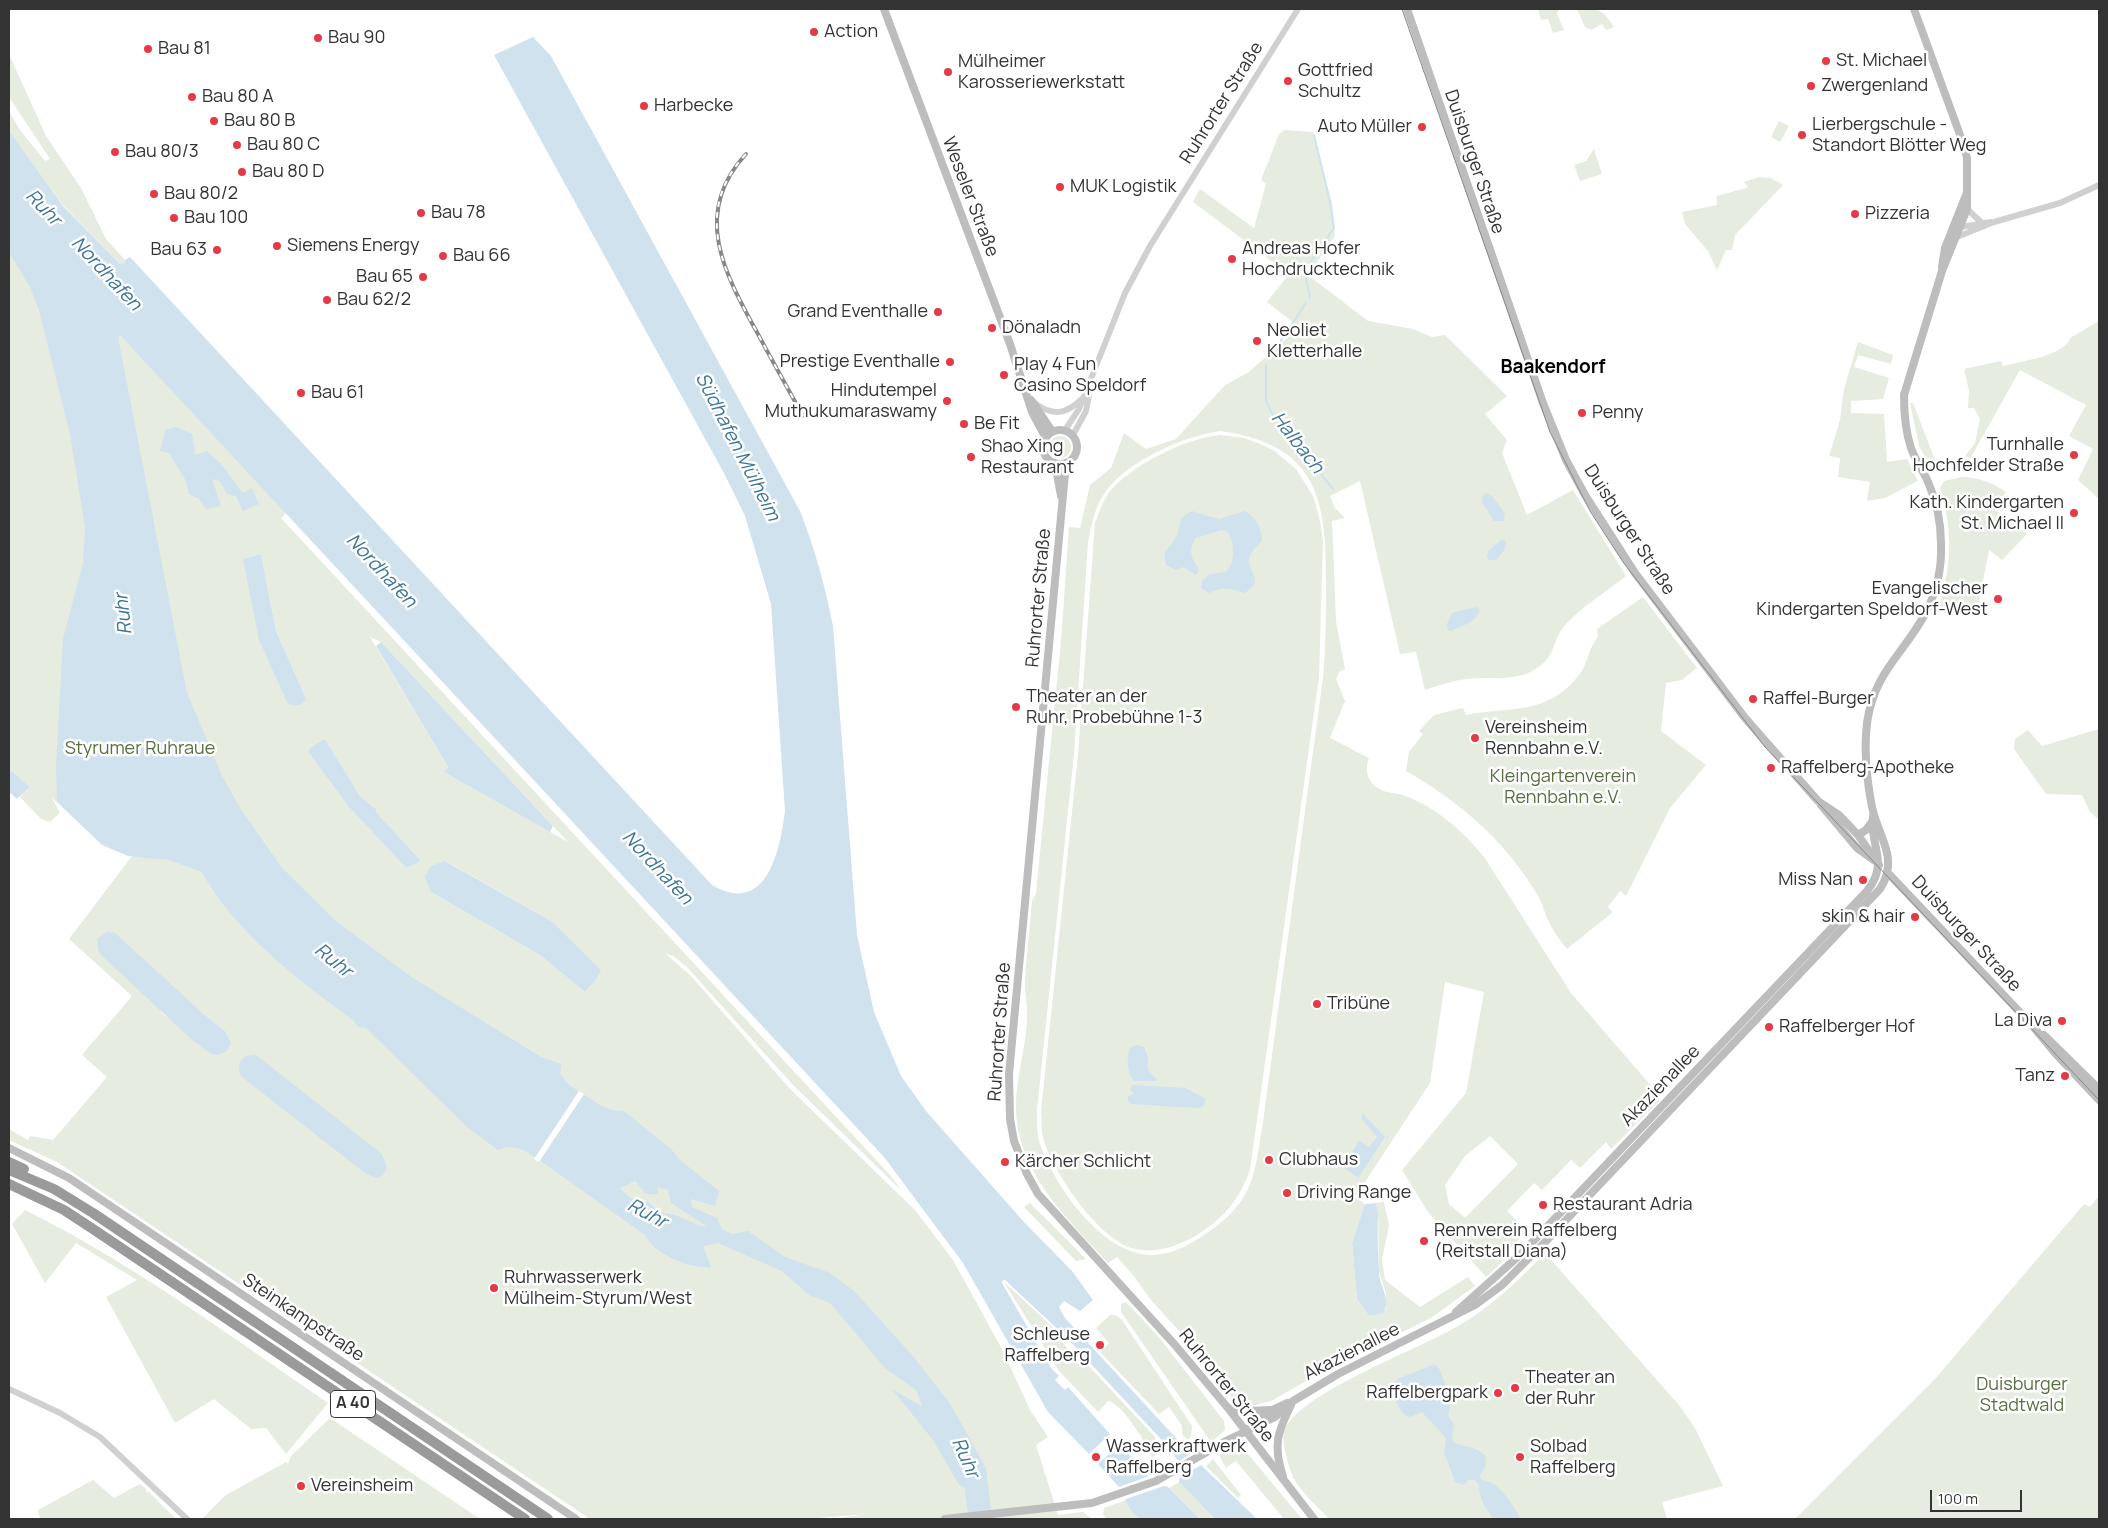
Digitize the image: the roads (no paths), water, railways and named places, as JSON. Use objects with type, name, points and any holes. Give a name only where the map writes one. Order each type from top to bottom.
[{"type":"highway","points":[[9,1162],[31,1173],[54,1189]]},
{"type":"highway","name":"A 40","points":[[9,1170],[54,1189],[100,1218],[548,1519]]},
{"type":"highway","name":"A 40","points":[[9,1184],[64,1210],[525,1519]]},
{"type":"highway","points":[[9,1191],[64,1210]]},
{"type":"main road","name":"Weseler Straße","points":[[884,9],[1031,399],[1052,431]]},
{"type":"main road","name":"Duisburger Straße","points":[[1407,9],[1492,261],[1543,403],[1566,460],[1597,516],[1634,573],[1745,718],[1818,801],[1829,817],[1856,848],[1880,865]]},
{"type":"main road","points":[[1888,874],[1887,856],[1873,812],[1867,756],[1867,725],[1870,707],[1880,678],[1888,664],[1925,614],[1936,586],[1940,566],[1940,522],[1936,503],[1908,439],[1904,417],[1904,395],[1942,271],[1967,209],[1967,158],[1914,9]]},
{"type":"main road","points":[[1942,271],[1942,257],[1967,192]]},
{"type":"main road","name":"Weseler Straße","points":[[1031,399],[1032,412],[1046,438]]},
{"type":"main road","points":[[1046,438],[1052,431],[1066,430],[1073,435]]},
{"type":"main road","name":"Ruhrorter Straße","points":[[1073,435],[1077,451],[1066,463],[1062,501],[1009,1074],[1010,1119],[1019,1156],[1042,1200],[1175,1346],[1228,1408],[1314,1519]]},
{"type":"main road","name":"Ruhrorter Straße","points":[[1046,438],[1043,446],[1045,454],[1055,463],[1062,501]]},
{"type":"main road","points":[[1055,463],[1066,463]]},
{"type":"main road","name":"Duisburger Straße","points":[[1818,801],[1839,815],[1858,835],[1888,874],[2031,1024],[2054,1053],[2099,1100]]},
{"type":"main road","points":[[1873,812],[1872,822],[1880,865]]},
{"type":"main road","points":[[1858,835],[1866,830],[1872,822]]},
{"type":"main road","name":"Akazienallee","points":[[1450,1318],[1520,1254],[1802,961],[1868,891],[1877,877],[1880,865]]},
{"type":"main road","name":"Akazienallee","points":[[1245,1431],[1272,1410],[1293,1401],[1338,1374],[1450,1318],[1492,1293],[1526,1262],[1857,915],[1880,889],[1888,874]]},
{"type":"main road","name":"Duisburger Straße","points":[[2031,1024],[2060,1048],[2099,1089]]},
{"type":"main road","name":"Steinkampstraße","points":[[9,1148],[69,1178],[576,1519]]},
{"type":"main road","points":[[1284,1481],[1277,1457],[1277,1441],[1279,1430],[1293,1401]]},
{"type":"main road","name":"Akazienallee","points":[[1245,1431],[1275,1417],[1293,1401]]},
{"type":"main road","points":[[1228,1408],[1248,1411],[1272,1410]]},
{"type":"main road","points":[[945,1519],[1061,1507],[1105,1499],[1156,1481],[1245,1431]]},
{"type":"street","name":"Ruhrorter Straße","points":[[1066,430],[1094,376],[1125,293],[1186,188],[1298,9]]},
{"type":"street","points":[[1957,237],[1994,222],[2060,203],[2099,185]]},
{"type":"street","points":[[1967,209],[1981,222]]},
{"type":"street","points":[[1961,227],[1981,222],[1994,222]]},
{"type":"street","name":"Ruhrorter Straße","points":[[1073,435],[1086,411],[1094,376]]},
{"type":"street","name":"Ruhrorter Straße","points":[[1031,399],[1047,412],[1058,413],[1072,408],[1084,396]]},
{"type":"street","points":[[9,1389],[60,1413],[100,1437],[187,1519]]},
{"type":"water","points":[[533,37],[551,56],[800,511],[819,568],[833,626],[857,935],[874,1012],[901,1076],[926,1111],[1023,1221],[1072,1271],[1093,1300],[1080,1311],[1064,1301],[1059,1307],[1065,1318],[1202,1466],[1257,1519],[1215,1519],[1179,1482],[1178,1461],[1171,1450],[1066,1337],[1003,1280],[1002,1283],[1051,1368],[1059,1376],[1055,1380],[1065,1390],[1068,1387],[1110,1434],[1089,1454],[1048,1412],[963,1263],[884,1157],[121,336],[118,337],[187,693],[222,776],[240,808],[282,868],[337,922],[413,978],[541,1057],[561,1064],[560,1074],[569,1085],[600,1105],[612,1110],[624,1111],[671,1149],[681,1161],[719,1191],[715,1206],[691,1199],[692,1207],[717,1218],[722,1229],[732,1234],[748,1231],[785,1257],[830,1273],[854,1291],[912,1355],[951,1405],[986,1468],[992,1519],[968,1519],[965,1488],[959,1485],[933,1440],[892,1389],[923,1407],[916,1390],[885,1368],[830,1303],[809,1295],[782,1271],[718,1243],[703,1246],[711,1267],[693,1266],[674,1259],[657,1249],[645,1235],[535,1157],[512,1147],[498,1150],[466,1126],[366,1028],[358,1027],[353,1020],[311,989],[269,954],[232,915],[215,894],[202,872],[169,860],[128,856],[102,845],[57,802],[56,768],[63,639],[83,563],[85,527],[70,434],[39,310],[30,287],[9,252],[9,131],[63,206],[120,264],[125,264],[125,260],[130,257],[712,885],[731,893],[746,892],[758,886],[767,875],[779,844],[785,811],[771,604],[745,516],[725,475],[494,55]],"holes":[[[635,1181],[646,1194],[658,1194],[657,1187],[668,1190],[671,1203],[708,1227],[668,1213],[661,1213],[648,1202],[630,1198],[620,1188]]]},
{"type":"water","points":[[176,427],[192,434],[195,455],[207,451],[220,463],[243,493],[252,488],[259,504],[243,511],[236,496],[227,494],[220,481],[212,479],[221,506],[206,509],[199,499],[189,494],[186,481],[169,453],[160,451],[165,430]]},
{"type":"water","points":[[1486,493],[1493,497],[1505,514],[1503,521],[1494,521],[1482,502],[1483,496]]},
{"type":"water","points":[[1192,511],[1219,519],[1245,511],[1255,520],[1260,527],[1262,541],[1250,556],[1250,566],[1255,580],[1251,589],[1244,593],[1226,588],[1209,593],[1201,588],[1202,581],[1210,574],[1225,572],[1231,564],[1233,546],[1227,531],[1221,530],[1196,538],[1191,551],[1199,570],[1196,575],[1183,567],[1176,570],[1166,565],[1164,554],[1177,536],[1181,518]]},
{"type":"water","points":[[1502,539],[1506,542],[1505,549],[1496,560],[1489,560],[1487,556],[1489,550]]},
{"type":"water","points":[[261,554],[276,631],[306,699],[298,705],[288,704],[259,640],[243,559]]},
{"type":"water","points":[[1476,607],[1480,610],[1472,621],[1451,631],[1448,630],[1447,624],[1452,613]]},
{"type":"water","points":[[381,642],[553,826],[550,832],[444,772],[448,767],[376,646]]},
{"type":"water","points":[[325,739],[360,796],[377,810],[376,812],[421,861],[406,868],[348,806],[308,752],[310,748]]},
{"type":"water","points":[[9,769],[30,787],[17,799],[9,792]]},
{"type":"water","points":[[445,861],[551,921],[601,970],[595,981],[585,992],[540,955],[431,892],[425,877],[431,866]]},
{"type":"water","points":[[107,932],[115,933],[200,1011],[225,1031],[231,1043],[227,1051],[217,1055],[211,1054],[191,1039],[99,953],[97,939]]},
{"type":"water","points":[[1137,1045],[1144,1047],[1148,1057],[1148,1070],[1158,1081],[1134,1081],[1132,1078],[1128,1065],[1128,1056],[1130,1048]]},
{"type":"water","points":[[256,1055],[382,1154],[387,1168],[382,1176],[376,1178],[365,1173],[242,1077],[239,1071],[241,1061],[246,1056]]},
{"type":"water","points":[[1132,1085],[1185,1088],[1206,1099],[1203,1107],[1195,1108],[1131,1104],[1128,1101],[1128,1096],[1134,1094],[1130,1089]]},
{"type":"water","points":[[1363,1114],[1385,1137],[1358,1178],[1343,1167],[1359,1141],[1369,1147],[1377,1137],[1361,1118]]},
{"type":"water","points":[[1376,1203],[1378,1212],[1379,1272],[1386,1303],[1383,1313],[1369,1316],[1357,1299],[1352,1243],[1365,1204]]},
{"type":"water","points":[[1433,1365],[1438,1366],[1451,1399],[1448,1415],[1454,1425],[1452,1437],[1454,1443],[1476,1449],[1485,1455],[1486,1466],[1479,1476],[1482,1480],[1500,1489],[1521,1519],[1493,1519],[1483,1503],[1479,1485],[1475,1480],[1468,1480],[1464,1485],[1455,1482],[1444,1452],[1446,1438],[1422,1412],[1410,1417],[1405,1415],[1398,1406],[1394,1389],[1397,1379]]},
{"type":"water","points":[[1120,1444],[1147,1475],[1169,1488],[1200,1519],[1140,1519],[1131,1511],[1118,1486],[1098,1464]]},
{"type":"waterway","name":"Halbach","points":[[1310,298],[1305,274],[1307,267],[1334,228],[1330,202],[1314,135]]},
{"type":"waterway","name":"Halbach","points":[[1276,348],[1306,303]]},
{"type":"waterway","name":"Halbach","points":[[1266,364],[1266,400],[1271,412],[1333,489]]},
{"type":"tram line","points":[[1402,9],[1550,432],[1590,511],[1623,562],[1765,747],[2099,1100]]},
{"type":"railway","points":[[746,154],[729,177],[720,199],[717,222],[719,245],[735,291],[803,416]]},
{"type":"place","name":"Action","points":[[814,32]]},
{"type":"place","name":"Bau 90","points":[[318,38]]},
{"type":"place","name":"Bau 81","points":[[148,49]]},
{"type":"place","name":"St. Michael","points":[[1826,61]]},
{"type":"place","name":"Mülheimer Karosseriewerkstatt","points":[[948,72]]},
{"type":"place","name":"Gottfried Schultz","points":[[1288,81]]},
{"type":"place","name":"Zwergenland","points":[[1811,86]]},
{"type":"place","name":"Bau 80 A","points":[[192,97]]},
{"type":"place","name":"Harbecke","points":[[644,106]]},
{"type":"place","name":"Bau 80 B","points":[[214,121]]},
{"type":"place","name":"Auto Müller","points":[[1422,127]]},
{"type":"place","name":"Lierbergschule - Standort Blötter Weg","points":[[1802,135]]},
{"type":"place","name":"Bau 80 C","points":[[237,145]]},
{"type":"place","name":"Bau 80/3","points":[[115,152]]},
{"type":"place","name":"Bau 80 D","points":[[242,172]]},
{"type":"place","name":"MUK Logistik","points":[[1060,187]]},
{"type":"place","name":"Bau 80/2","points":[[154,194]]},
{"type":"place","name":"Bau 78","points":[[421,213]]},
{"type":"place","name":"Pizzeria","points":[[1855,214]]},
{"type":"place","name":"Bau 100","points":[[174,218]]},
{"type":"place","name":"Siemens Energy","points":[[277,246]]},
{"type":"place","name":"Bau 63","points":[[217,250]]},
{"type":"place","name":"Bau 66","points":[[443,256]]},
{"type":"place","name":"Andreas Hofer Hochdrucktechnik","points":[[1232,259]]},
{"type":"place","name":"Bau 65","points":[[423,277]]},
{"type":"place","name":"Bau 62/2","points":[[327,300]]},
{"type":"place","name":"Grand Eventhalle","points":[[938,312]]},
{"type":"place","name":"Dönaladn","points":[[992,328]]},
{"type":"place","name":"Neoliet Kletterhalle","points":[[1257,341]]},
{"type":"place","name":"Prestige Eventhalle","points":[[950,362]]},
{"type":"place","name":"Play 4 Fun Casino Speldorf","points":[[1004,375]]},
{"type":"place","name":"Bau 61","points":[[301,393]]},
{"type":"place","name":"Hindutempel Muthukumaraswamy","points":[[947,401]]},
{"type":"place","name":"Penny","points":[[1582,413]]},
{"type":"place","name":"Be Fit","points":[[964,424]]},
{"type":"place","name":"Turnhalle Hochfelder Straße","points":[[2074,455]]},
{"type":"place","name":"Shao Xing Restaurant","points":[[971,457]]},
{"type":"place","name":"Kath. Kindergarten St. Michael II","points":[[2074,513]]},
{"type":"place","name":"Evangelischer Kindergarten Speldorf-West","points":[[1998,599]]},
{"type":"place","name":"Raffel-Burger","points":[[1753,699]]},
{"type":"place","name":"Theater an der Ruhr, Probebühne 1-3","points":[[1016,707]]},
{"type":"place","name":"Vereinsheim Rennbahn e.V.","points":[[1475,738]]},
{"type":"place","name":"Raffelberg-Apotheke","points":[[1771,768]]},
{"type":"place","name":"Miss Nan","points":[[1863,880]]},
{"type":"place","name":"skin & hair","points":[[1915,917]]},
{"type":"place","name":"Tribüne","points":[[1317,1004]]},
{"type":"place","name":"La Diva","points":[[2062,1021]]},
{"type":"place","name":"Raffelberger Hof","points":[[1769,1027]]},
{"type":"place","name":"Tanz","points":[[2065,1076]]},
{"type":"place","name":"Clubhaus","points":[[1269,1160]]},
{"type":"place","name":"Kärcher Schlicht","points":[[1005,1162]]},
{"type":"place","name":"Driving Range","points":[[1287,1193]]},
{"type":"place","name":"Restaurant Adria","points":[[1543,1205]]},
{"type":"place","name":"Rennverein Raffelberg (Reitstall Diana)","points":[[1424,1241]]},
{"type":"place","name":"Ruhrwasserwerk Mülheim-Styrum/West","points":[[494,1288]]},
{"type":"place","name":"Schleuse Raffelberg","points":[[1100,1345]]},
{"type":"place","name":"Theater an der Ruhr","points":[[1515,1388]]},
{"type":"place","name":"Raffelbergpark","points":[[1498,1393]]},
{"type":"place","name":"Wasserkraftwerk Raffelberg","points":[[1096,1457]]},
{"type":"place","name":"Solbad Raffelberg","points":[[1520,1457]]},
{"type":"place","name":"Vereinsheim","points":[[301,1486]]},
{"type":"district","name":"Baakendorf","points":[[1553,368]]},
{"type":"water label","name":"Ruhr","points":[[43,208]]},
{"type":"water label","name":"Nordhafen","points":[[106,274]]},
{"type":"water label","name":"Südhafen Mülheim","points":[[737,447]]},
{"type":"water label","name":"Nordhafen","points":[[381,571]]},
{"type":"water label","name":"Ruhr","points":[[124,614]]},
{"type":"water label","name":"Nordhafen","points":[[657,868]]},
{"type":"water label","name":"Ruhr","points":[[333,961]]},
{"type":"water label","name":"Ruhr","points":[[647,1214]]},
{"type":"water label","name":"Ruhr","points":[[965,1458]]},
{"type":"park label","name":"Styrumer Ruhraue","points":[[140,749]]},
{"type":"park label","name":"Kleingartenverein Rennbahn e.V.","points":[[1563,788]]},
{"type":"park label","name":"Duisburger Stadtwald","points":[[2022,1395]]}]
